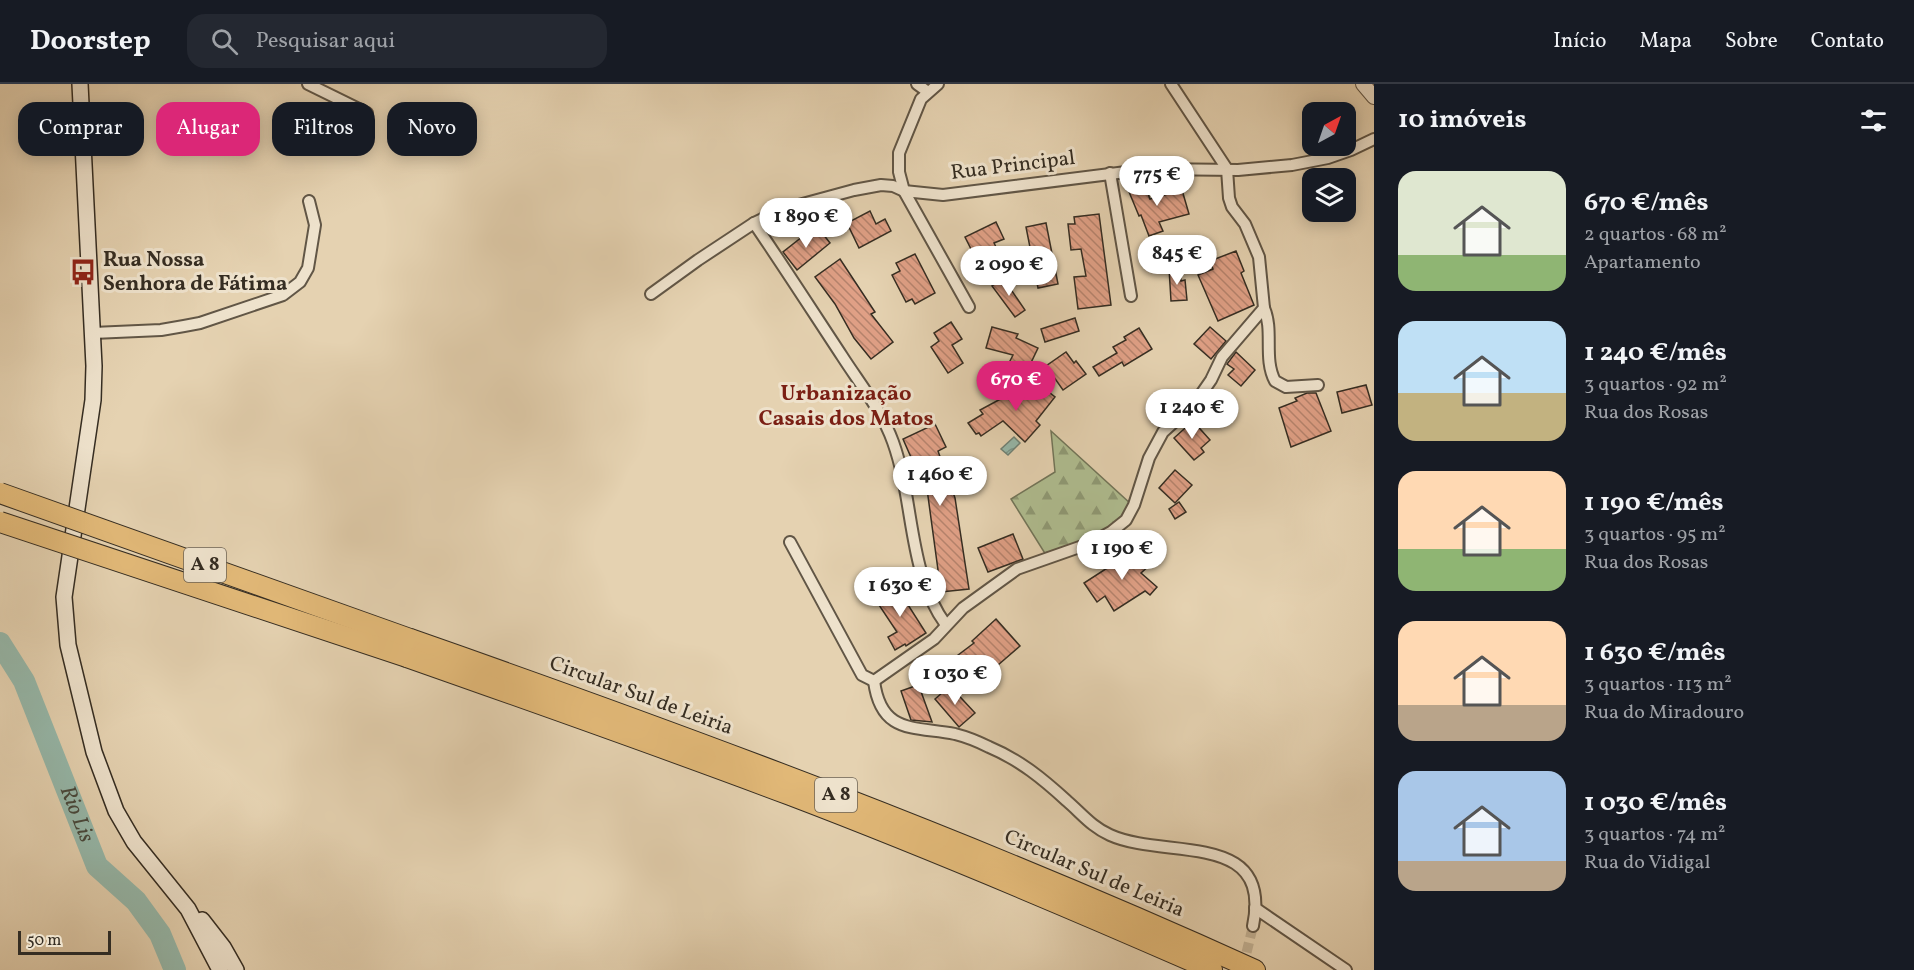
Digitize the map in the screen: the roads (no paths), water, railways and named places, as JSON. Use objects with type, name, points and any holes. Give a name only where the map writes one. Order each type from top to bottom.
[{"type":"highway","name":"Circular Sul de Leiria","points":[[0,493],[408,648],[583,718],[792,796],[1093,918],[1212,970]]},
{"type":"highway","name":"Circular Sul de Leiria","points":[[0,522],[588,701],[792,777],[1099,900],[1255,970]]},
{"type":"main road","points":[[80,84],[93,333],[93,400],[64,597],[70,654],[88,730],[106,786],[125,827],[144,855],[188,909],[220,970]]},
{"type":"main road","points":[[188,909],[199,916],[214,934],[236,970]]},
{"type":"street","points":[[308,84],[345,102]]},
{"type":"street","points":[[917,84],[928,92]]},
{"type":"street","points":[[938,84],[928,92],[917,107],[899,153],[899,172],[904,191],[969,307]]},
{"type":"street","points":[[1171,84],[1227,169],[1229,198],[1232,207],[1245,225],[1259,257],[1264,308],[1268,317],[1270,366],[1275,381],[1286,387],[1318,385]]},
{"type":"street","points":[[1363,84],[1374,97]]},
{"type":"street","name":"Rua Principal","points":[[651,294],[754,223],[794,206],[854,190],[881,185],[894,186],[904,191],[943,195],[1150,169],[1238,170],[1292,165],[1328,158],[1374,139]]},
{"type":"street","points":[[1110,173],[1131,296]]},
{"type":"street","points":[[93,333],[161,330],[200,323],[283,295],[300,282],[308,268],[315,225],[309,201]]},
{"type":"street","points":[[754,223],[875,406],[892,440],[901,468],[922,578],[934,608],[946,625]]},
{"type":"street","points":[[874,681],[934,639],[963,608],[1017,569],[1091,543],[1111,532],[1125,519],[1134,505],[1149,459],[1163,432],[1195,403],[1211,380],[1222,357],[1264,308]]},
{"type":"street","points":[[790,542],[862,675],[874,681]]},
{"type":"street","points":[[874,681],[876,693],[884,709],[899,724],[908,728],[958,735],[987,746],[1022,764],[1061,795],[1093,826],[1102,831],[1140,845],[1202,851],[1234,861],[1244,869],[1249,877],[1256,897],[1253,926]]},
{"type":"street","points":[[1256,908],[1346,970]]},
{"type":"water","points":[[1014,437],[1020,443],[1008,455],[1001,449]]},
{"type":"waterway","name":"Rio Lis","points":[[0,643],[24,681],[97,866],[136,901],[160,934],[175,970]]},
{"type":"tunnel","points":[[1243,967],[1253,926]]},
{"type":"place","name":"Rua Nossa Senhora de Fátima","points":[[83,272]]},
{"type":"district","name":"Urbanização Casais dos Matos","points":[[846,406]]}]
